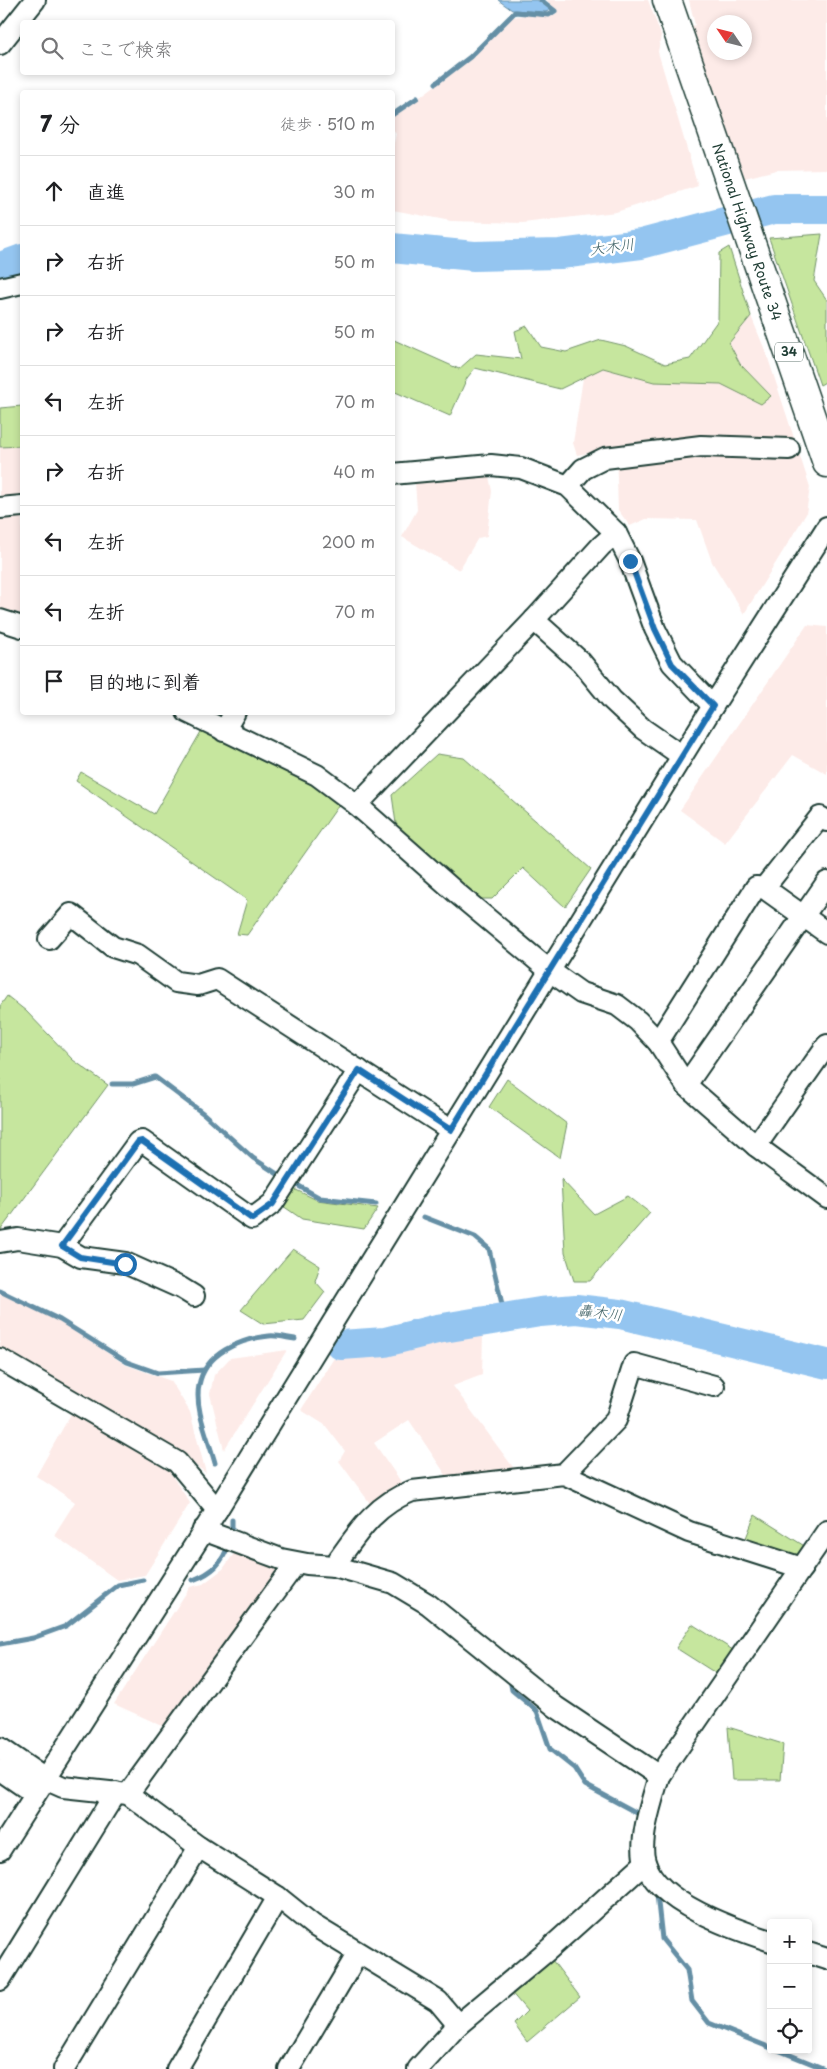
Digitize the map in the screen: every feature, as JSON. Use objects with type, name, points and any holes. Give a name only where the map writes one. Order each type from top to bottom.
[{"type":"highway","name":"National Highway Route 34","points":[[667,0],[827,463]]},
{"type":"street","points":[[0,44],[35,0]]},
{"type":"street","points":[[0,288],[20,283]]},
{"type":"street","points":[[568,486],[583,469],[605,458],[701,446],[788,449]]},
{"type":"street","points":[[395,474],[492,466],[522,468],[568,486],[616,533],[630,561],[655,629],[672,664],[713,706]]},
{"type":"street","points":[[0,508],[20,506]]},
{"type":"street","points":[[217,1510],[713,706],[827,527]]},
{"type":"street","points":[[357,805],[534,620],[601,546],[616,533]]},
{"type":"street","points":[[0,620],[20,626]]},
{"type":"street","points":[[534,620],[581,662],[612,700],[642,729],[682,756]]},
{"type":"street","points":[[193,715],[317,775],[357,805],[459,896],[550,970],[581,993],[617,1005],[638,1021],[658,1042],[686,1085],[756,1146],[827,1198]]},
{"type":"street","points":[[224,730],[233,715]]},
{"type":"street","points":[[764,888],[820,817],[827,822]]},
{"type":"street","points":[[686,1085],[827,882]]},
{"type":"street","points":[[658,1042],[756,887],[764,888],[827,933]]},
{"type":"street","points":[[49,939],[71,914],[113,947],[138,955],[176,982],[198,986],[217,978],[451,1130]]},
{"type":"street","points":[[756,1146],[827,1044]]},
{"type":"street","points":[[62,1246],[138,1142],[142,1141],[252,1219],[273,1204],[359,1070]]},
{"type":"street","points":[[0,1242],[18,1239],[62,1246],[80,1257],[125,1264],[181,1288],[194,1296]]},
{"type":"street","points":[[0,1360],[177,1462],[217,1510],[219,1537],[40,1786],[0,1850]]},
{"type":"street","points":[[564,1474],[616,1420],[634,1364],[714,1386]]},
{"type":"street","points":[[334,1566],[370,1518],[392,1498],[412,1491],[564,1474],[689,1532],[802,1568]]},
{"type":"street","points":[[767,1940],[720,1923],[691,1908],[668,1892],[645,1862],[644,1848],[649,1810],[659,1776],[827,1531]]},
{"type":"street","points":[[219,1537],[296,1563],[334,1566],[393,1583],[428,1604],[556,1707],[659,1776]]},
{"type":"street","points":[[0,1980],[122,1793],[296,1563]]},
{"type":"street","points":[[0,1748],[40,1786]]},
{"type":"street","points":[[0,1770],[40,1786],[64,1786],[122,1793],[199,1847],[278,1897],[313,1925],[438,2001],[458,2025]]},
{"type":"street","points":[[64,2069],[199,1847]]},
{"type":"street","points":[[418,2069],[458,2025],[548,1950],[645,1862]]},
{"type":"street","points":[[177,2069],[278,1897]]},
{"type":"street","points":[[289,2069],[358,1953]]},
{"type":"street","points":[[812,1954],[827,1958]]},
{"type":"shaded area","points":[[547,0],[648,0],[661,35],[658,52],[698,186],[616,212],[523,223],[451,221],[395,210],[395,116],[472,58],[513,17],[529,14],[551,17],[557,13]]},
{"type":"shaded area","points":[[689,0],[827,0],[827,169],[776,170],[745,178],[698,45],[689,27],[695,25]]},
{"type":"shaded area","points":[[751,316],[767,355],[810,487],[806,514],[744,614],[712,562],[697,520],[646,519],[630,526],[618,510],[616,448],[577,455],[573,443],[583,378],[603,368],[654,382],[721,384],[761,403],[770,396],[740,364],[729,343]]},
{"type":"shaded area","points":[[20,446],[20,495],[0,497],[0,447]]},
{"type":"shaded area","points":[[489,476],[492,491],[487,536],[478,538],[459,570],[402,537],[417,510],[415,482]]},
{"type":"shaded area","points":[[20,517],[20,620],[0,614],[0,518]]},
{"type":"shaded area","points":[[807,625],[827,627],[827,774],[793,755],[725,843],[680,810]]},
{"type":"shaded area","points":[[0,1293],[60,1322],[126,1365],[171,1381],[190,1412],[206,1473],[178,1452],[0,1351]]},
{"type":"shaded area","points":[[483,1333],[482,1375],[453,1386],[518,1474],[450,1481],[409,1420],[374,1443],[404,1486],[372,1506],[339,1461],[345,1451],[325,1425],[301,1410],[334,1358],[372,1357]]},
{"type":"shaded area","points":[[287,1350],[224,1450],[210,1394],[214,1375],[230,1358]]},
{"type":"shaded area","points":[[72,1412],[165,1465],[190,1503],[145,1575],[117,1580],[54,1535],[75,1502],[36,1476]]},
{"type":"shaded area","points":[[235,1552],[286,1568],[169,1729],[114,1704],[190,1587],[203,1584],[223,1569]]},
{"type":"green space","points":[[822,234],[814,281],[827,300],[827,381],[820,385],[769,238]]},
{"type":"green space","points":[[729,247],[751,316],[729,343],[740,364],[771,396],[761,404],[721,384],[654,382],[603,368],[560,389],[475,368],[467,378],[450,416],[395,392],[395,340],[459,369],[476,354],[521,359],[515,331],[527,326],[541,347],[566,352],[601,340],[626,346],[665,364],[690,359],[718,320],[719,253]]},
{"type":"green space","points":[[20,406],[20,446],[0,447],[0,408]]},
{"type":"green space","points":[[202,730],[317,782],[341,802],[247,935],[237,934],[247,900],[76,781],[81,772],[154,814]]},
{"type":"green space","points":[[437,754],[464,758],[591,869],[565,907],[523,868],[492,899],[476,899],[397,831],[392,795]]},
{"type":"green space","points":[[7,996],[26,1011],[73,1060],[108,1085],[0,1231],[0,1006]]},
{"type":"green space","points":[[507,1079],[567,1124],[560,1158],[489,1107]]},
{"type":"green space","points":[[561,1179],[594,1214],[628,1196],[650,1213],[590,1281],[574,1281],[565,1252]]},
{"type":"green space","points":[[294,1189],[317,1200],[378,1208],[364,1229],[302,1219],[283,1206]]},
{"type":"green space","points":[[293,1249],[320,1266],[315,1281],[325,1292],[304,1320],[263,1324],[241,1310]]},
{"type":"green space","points":[[755,1515],[806,1547],[801,1554],[790,1558],[744,1543]]},
{"type":"green space","points":[[692,1624],[736,1652],[720,1676],[676,1648]]},
{"type":"green space","points":[[728,1727],[783,1744],[780,1780],[732,1780]]},
{"type":"green space","points":[[549,1956],[580,1997],[527,2042],[514,2024],[527,2011],[510,1991]]},
{"type":"water","points":[[498,0],[537,0],[552,9],[546,12],[512,10]]},
{"type":"waterway","points":[[436,83],[470,57],[515,12],[549,15],[555,11],[541,0]]},
{"type":"waterway","points":[[395,113],[417,98]]},
{"type":"waterway","name":"大木川","points":[[395,248],[474,256],[560,254],[641,244],[774,209],[827,209]]},
{"type":"waterway","name":"大木川","points":[[0,267],[20,260]]},
{"type":"waterway","points":[[112,1084],[133,1084],[155,1077],[204,1114],[253,1158],[279,1175]]},
{"type":"waterway","points":[[297,1185],[320,1198],[376,1204]]},
{"type":"waterway","points":[[424,1217],[475,1237],[489,1249],[502,1304]]},
{"type":"waterway","points":[[0,1291],[60,1320],[127,1362],[158,1373],[204,1370]]},
{"type":"waterway","name":"轟木川","points":[[341,1345],[385,1342],[437,1329],[540,1312],[576,1309],[620,1314],[827,1364]]},
{"type":"waterway","points":[[215,1463],[200,1414],[198,1394],[199,1385],[208,1364],[225,1350],[247,1340],[272,1336],[295,1339]]},
{"type":"waterway","points":[[232,1520],[232,1535]]},
{"type":"waterway","points":[[193,1580],[206,1574],[220,1562],[229,1543]]},
{"type":"waterway","points":[[0,1644],[33,1638],[66,1626],[118,1585],[143,1580]]},
{"type":"waterway","points":[[510,1679],[512,1690],[537,1711],[550,1749],[574,1768],[585,1785],[639,1814]]},
{"type":"waterway","points":[[657,1894],[662,1939],[687,1970],[692,2001],[709,2023],[767,2046]]},
{"type":"waterway","points":[[788,2054],[825,2069]]},
{"type":"route","points":[[125,1264],[80,1257],[62,1246],[138,1142],[142,1141],[252,1219],[273,1204],[359,1070],[451,1130],[713,706],[672,664],[655,629],[630,561]]}]
